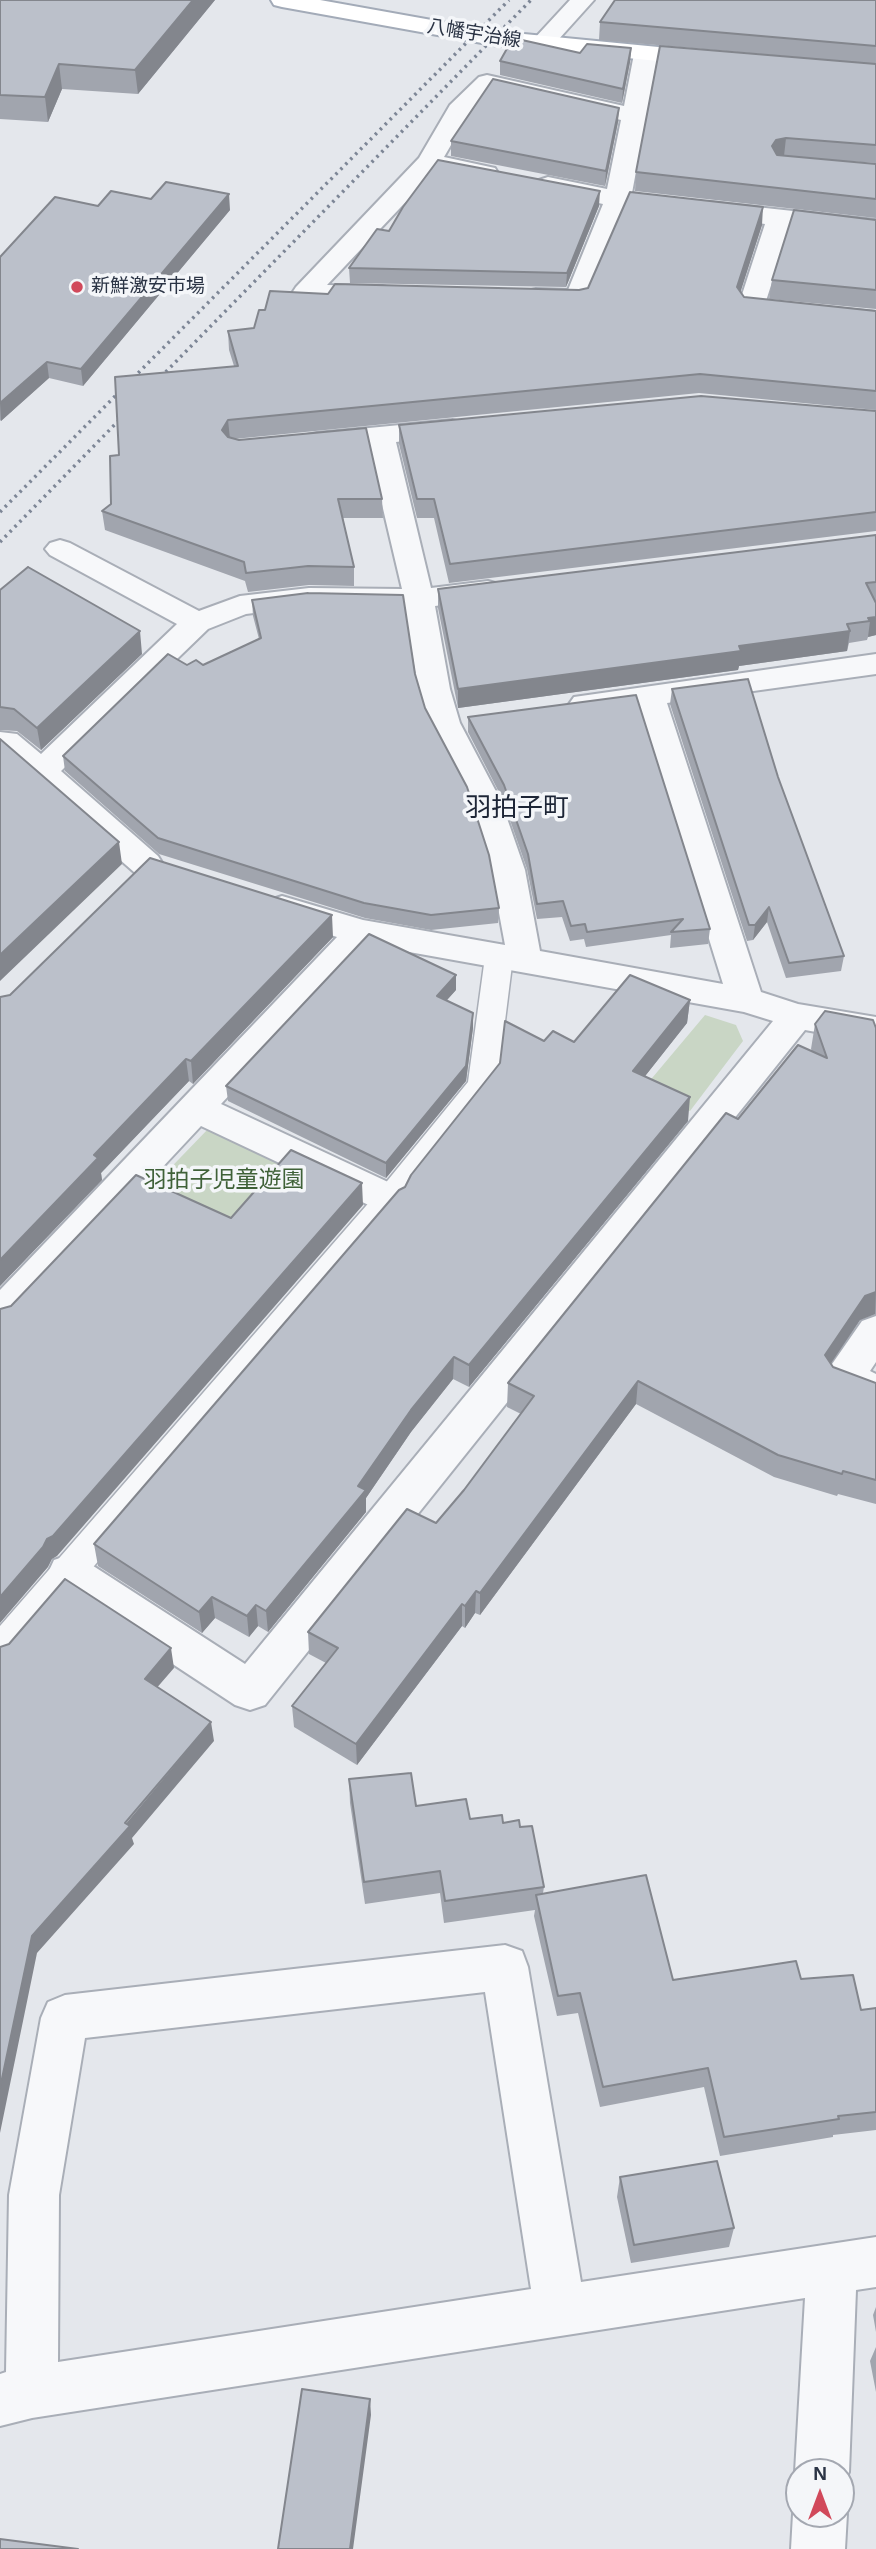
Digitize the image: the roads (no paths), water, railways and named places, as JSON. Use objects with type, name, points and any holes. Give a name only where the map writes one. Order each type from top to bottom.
[{"type":"main road","name":"八幡宇治線","points":[[282,0],[541,45],[727,61]]},
{"type":"street","points":[[541,45],[583,0]]},
{"type":"street","points":[[509,297],[578,298],[618,199],[646,54]]},
{"type":"street","points":[[400,295],[305,293],[429,162],[459,110],[488,82],[633,115]]},
{"type":"street","points":[[429,162],[618,199],[876,228]]},
{"type":"street","points":[[780,218],[751,307],[876,320]]},
{"type":"street","points":[[291,443],[477,426]]},
{"type":"street","points":[[380,435],[419,599],[434,689],[458,721],[508,870],[512,959]]},
{"type":"street","points":[[60,549],[197,622]]},
{"type":"street","points":[[43,771],[197,622],[240,605],[309,597],[419,599],[516,587]]},
{"type":"street","points":[[554,708],[876,664]]},
{"type":"street","points":[[649,695],[746,1000]]},
{"type":"street","points":[[0,745],[6,741],[43,771],[148,873]]},
{"type":"street","points":[[251,898],[362,932],[746,1000],[797,1016],[876,1030]]},
{"type":"street","points":[[0,1315],[362,932]]},
{"type":"street","points":[[69,1573],[250,1691],[797,1016]]},
{"type":"street","points":[[194,1107],[390,1199]]},
{"type":"street","points":[[876,1332],[843,1377],[876,1391]]},
{"type":"street","points":[[560,2311],[505,1967],[65,2018],[34,2195],[16,2396],[854,2266],[824,2458]]},
{"type":"lane","points":[[0,1651],[390,1199],[482,1086],[512,959]]},
{"type":"railway","points":[[0,512],[509,0]]},
{"type":"railway","points":[[151,387],[531,0]]},
{"type":"railway","points":[[0,542],[132,407]]},
{"type":"place","name":"新鮮激安市場","points":[[77,287]]},
{"type":"district","name":"羽拍子町","points":[[517,809]]},
{"type":"park label","name":"羽拍子児童遊園","points":[[224,1181]]}]
